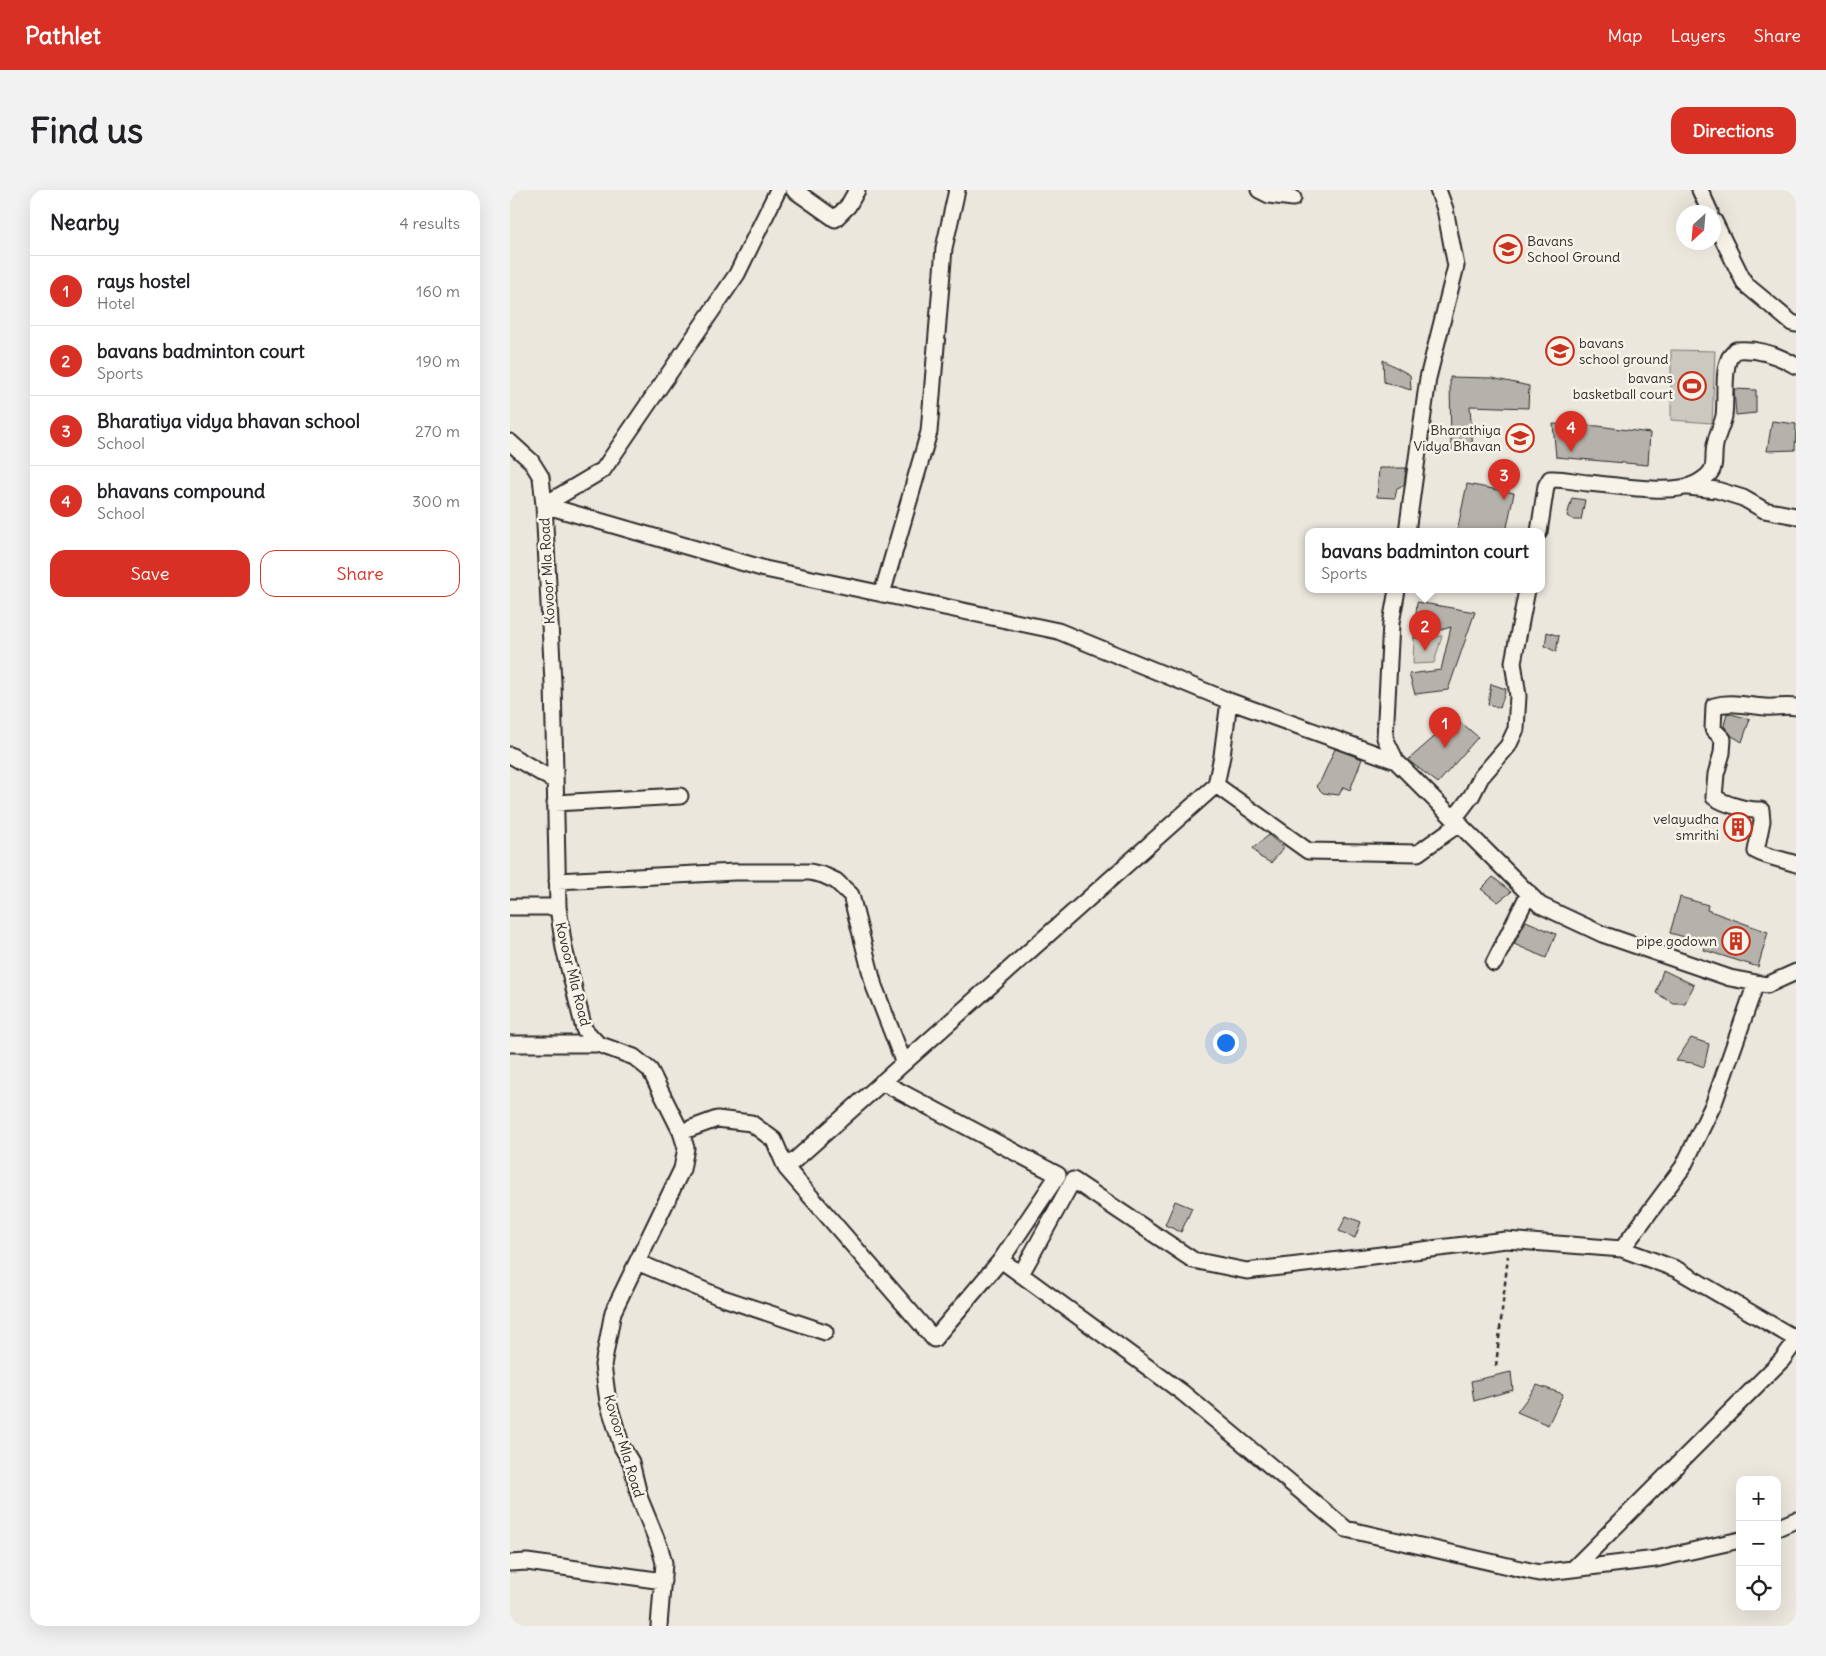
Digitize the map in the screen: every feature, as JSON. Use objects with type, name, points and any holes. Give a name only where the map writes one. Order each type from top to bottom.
[{"type":"street","points":[[544,505],[603,470],[737,274],[778,190]]},
{"type":"street","points":[[794,190],[835,219],[848,206],[857,190]]},
{"type":"street","points":[[882,594],[929,432],[944,248],[957,190]]},
{"type":"street","points":[[1259,190],[1269,194],[1293,198]]},
{"type":"street","points":[[1408,528],[1428,378],[1456,266],[1445,209],[1438,190]]},
{"type":"street","points":[[1700,190],[1707,205]]},
{"type":"street","points":[[1721,235],[1745,284],[1792,323],[1796,324]]},
{"type":"street","points":[[1688,487],[1707,477],[1715,461],[1716,441],[1721,430],[1724,413],[1729,358],[1736,350],[1749,349],[1782,358],[1796,366]]},
{"type":"street","name":"Kovoor Mla Road","points":[[510,442],[531,461],[541,476],[553,683],[558,907],[564,948],[584,1029],[598,1044],[634,1057],[650,1070],[681,1132],[686,1148],[682,1169],[613,1312],[603,1365],[608,1402],[622,1447],[631,1462],[640,1499],[660,1548],[664,1563],[659,1626]]},
{"type":"street","points":[[1540,528],[1546,486],[1550,479],[1637,488],[1688,487],[1717,490],[1743,498],[1764,510],[1796,516]]},
{"type":"street","points":[[544,505],[764,568],[1058,631],[1229,701],[1396,761]]},
{"type":"street","points":[[1396,593],[1391,623],[1385,738],[1396,761],[1540,905],[1602,934],[1730,978],[1768,985],[1796,972]]},
{"type":"street","points":[[1216,785],[1308,851],[1418,853],[1456,820],[1472,795],[1480,777],[1508,746],[1516,729],[1518,696],[1514,662],[1526,593]]},
{"type":"street","points":[[786,1168],[1216,785],[1229,701]]},
{"type":"street","points":[[1796,707],[1788,705],[1766,708],[1741,706],[1727,702],[1714,706],[1712,729],[1722,739],[1722,753],[1716,774],[1714,797],[1723,804],[1734,804],[1750,811],[1761,810],[1762,822],[1756,852],[1796,864]]},
{"type":"street","points":[[510,755],[555,781]]},
{"type":"street","points":[[555,802],[680,796]]},
{"type":"street","points":[[557,881],[735,872],[810,872],[836,881],[851,895],[874,986],[904,1063]]},
{"type":"street","points":[[1494,963],[1528,893]]},
{"type":"street","points":[[510,907],[558,907]]},
{"type":"street","points":[[1622,1249],[1683,1167],[1714,1103],[1756,983]]},
{"type":"street","points":[[510,1044],[598,1044]]},
{"type":"street","points":[[681,1132],[717,1119],[751,1122],[774,1140],[786,1168],[934,1339],[1002,1260],[1058,1174],[882,1082]]},
{"type":"street","points":[[1021,1274],[1073,1180],[1193,1260],[1247,1271],[1508,1240],[1622,1249],[1676,1269],[1796,1340],[1782,1360],[1573,1569]]},
{"type":"street","points":[[1002,1260],[1183,1393],[1346,1529],[1540,1572],[1656,1559],[1736,1541]]},
{"type":"street","points":[[637,1262],[720,1297],[826,1332]]},
{"type":"street","points":[[1781,1526],[1796,1520]]},
{"type":"street","points":[[510,1563],[527,1562],[663,1581]]},
{"type":"path","points":[[1496,1366],[1503,1313],[1508,1240]]},
{"type":"shaded area","name":"bavans basketball court","points":[[1671,350],[1715,351],[1712,423],[1671,420]]},
{"type":"shaded area","points":[[1442,636],[1434,663],[1413,664],[1414,638]]},
{"type":"building","points":[[1383,360],[1410,375],[1411,390],[1384,382]]},
{"type":"building","points":[[1450,377],[1492,378],[1529,386],[1528,408],[1470,406],[1473,451],[1451,450]]},
{"type":"building","points":[[1734,389],[1756,390],[1756,413],[1736,415]]},
{"type":"building","points":[[1772,421],[1796,424],[1795,450],[1767,451]]},
{"type":"building","points":[[1553,424],[1598,426],[1650,433],[1648,465],[1556,457]]},
{"type":"building","points":[[1379,468],[1406,468],[1404,485],[1397,488],[1395,498],[1377,497]]},
{"type":"building","points":[[1467,484],[1514,493],[1507,528],[1458,528]]},
{"type":"building","points":[[1572,498],[1585,500],[1581,520],[1574,520],[1567,516]]},
{"type":"building","points":[[1417,602],[1475,612],[1448,690],[1415,694],[1409,674],[1441,670],[1451,627],[1414,638]]},
{"type":"building","points":[[1547,632],[1559,636],[1556,652],[1545,646]]},
{"type":"building","points":[[1491,684],[1506,689],[1500,708],[1488,704]]},
{"type":"building","points":[[1727,713],[1750,719],[1742,742],[1732,736],[1724,726]]},
{"type":"building","points":[[1456,718],[1478,737],[1438,783],[1408,760]]},
{"type":"building","points":[[1335,749],[1362,759],[1350,790],[1343,787],[1339,795],[1323,793],[1316,786],[1321,780]]},
{"type":"building","name":"velayudha smrithi","points":[[1734,816],[1749,819],[1742,840],[1727,835]]},
{"type":"building","points":[[1269,835],[1284,848],[1271,863],[1260,857],[1253,848]]},
{"type":"building","points":[[1493,877],[1511,892],[1498,902],[1481,889]]},
{"type":"building","points":[[1680,897],[1708,905],[1707,910],[1768,932],[1758,967],[1704,950],[1706,943],[1670,933]]},
{"type":"building","points":[[1526,921],[1556,934],[1546,958],[1514,944]]},
{"type":"building","points":[[1663,970],[1694,985],[1685,1003],[1673,1003],[1656,993]]},
{"type":"building","points":[[1691,1038],[1709,1044],[1704,1067],[1693,1063],[1676,1061]]},
{"type":"building","points":[[1175,1201],[1192,1208],[1181,1232],[1165,1225]]},
{"type":"building","points":[[1346,1216],[1361,1222],[1355,1238],[1339,1231]]},
{"type":"building","points":[[1511,1372],[1513,1390],[1474,1401],[1471,1381]]},
{"type":"building","points":[[1537,1385],[1563,1394],[1548,1425],[1517,1412]]},
{"type":"place","name":"Bavans School Ground","points":[[1508,249]]},
{"type":"place","name":"bavans school ground","points":[[1560,351]]},
{"type":"place","name":"bavans basketball court","points":[[1692,386]]},
{"type":"place","name":"Bharathiya Vidya Bhavan","points":[[1520,438]]},
{"type":"place","name":"bhavans compound","points":[[1571,452]]},
{"type":"place","name":"Bharatiya vidya bhavan school","points":[[1504,500]]},
{"type":"place","name":"bavans badminton court","points":[[1425,651]]},
{"type":"place","name":"rays hostel","points":[[1445,748]]},
{"type":"place","name":"velayudha smrithi","points":[[1738,827]]},
{"type":"place","name":"pipe godown","points":[[1736,941]]}]
